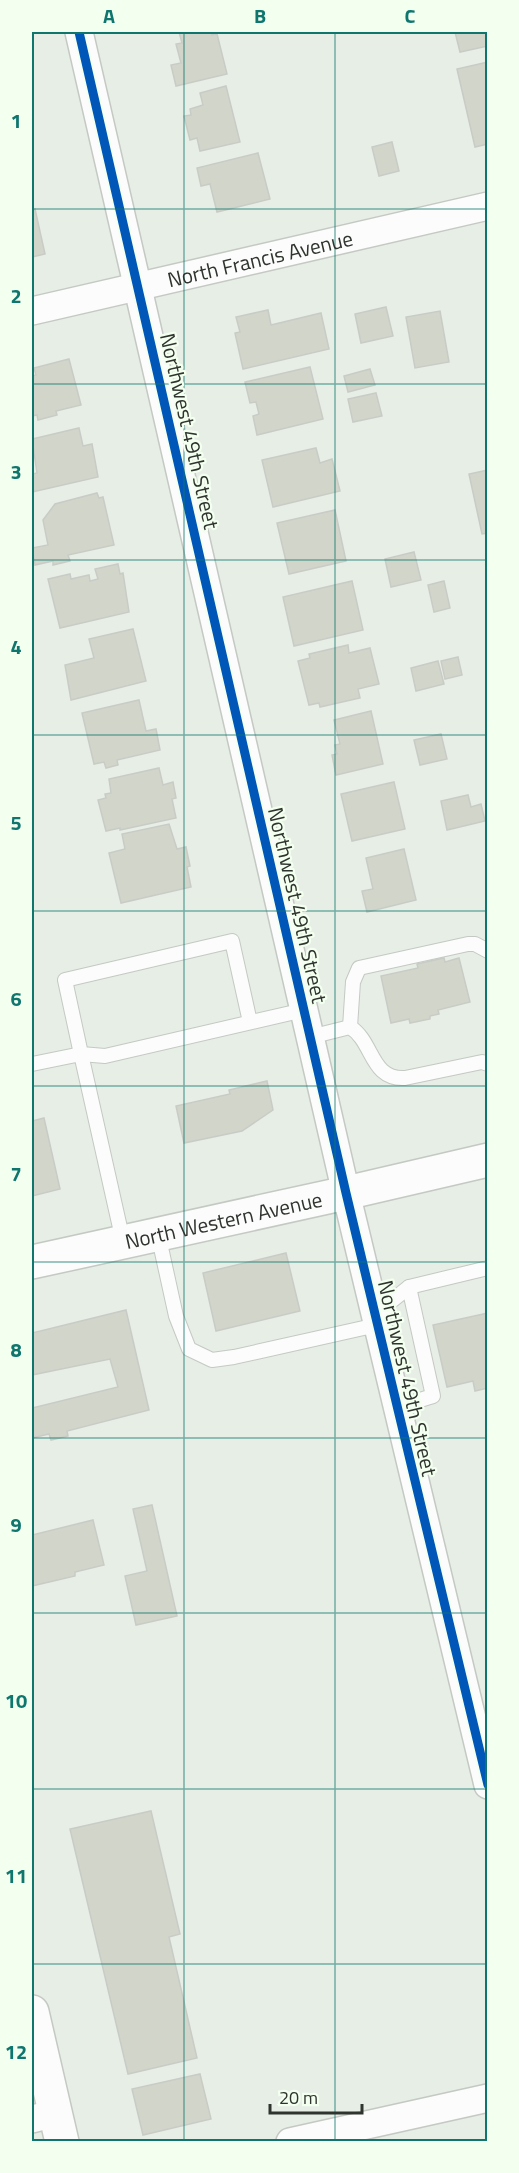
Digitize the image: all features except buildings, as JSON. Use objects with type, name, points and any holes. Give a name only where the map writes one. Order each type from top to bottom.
[{"type":"street","name":"Northwest 49th Street","points":[[79,32],[346,1193],[488,1785]]},
{"type":"street","name":"North Francis Avenue","points":[[32,311],[488,206]]},
{"type":"street","name":"North Western Avenue","points":[[32,1262],[488,1160]]},
{"type":"street","points":[[32,2013],[50,2125]]},
{"type":"street","points":[[290,2142],[488,2098]]},
{"type":"lane","points":[[123,1241],[65,980],[232,941],[250,1022]]},
{"type":"lane","points":[[350,1027],[353,982],[359,968],[468,944],[475,944],[488,951]]},
{"type":"lane","points":[[32,1064],[81,1054],[105,1056],[304,1010]]},
{"type":"lane","points":[[310,1037],[350,1027],[359,1033],[381,1071],[393,1079],[482,1062],[488,1064]]},
{"type":"lane","points":[[158,1234],[176,1316],[189,1349],[212,1360],[377,1325],[389,1303],[409,1287],[488,1268]]},
{"type":"lane","points":[[397,1407],[433,1396],[409,1287]]},
{"type":"cycle path","points":[[79,32],[346,1193],[488,1785]]}]
